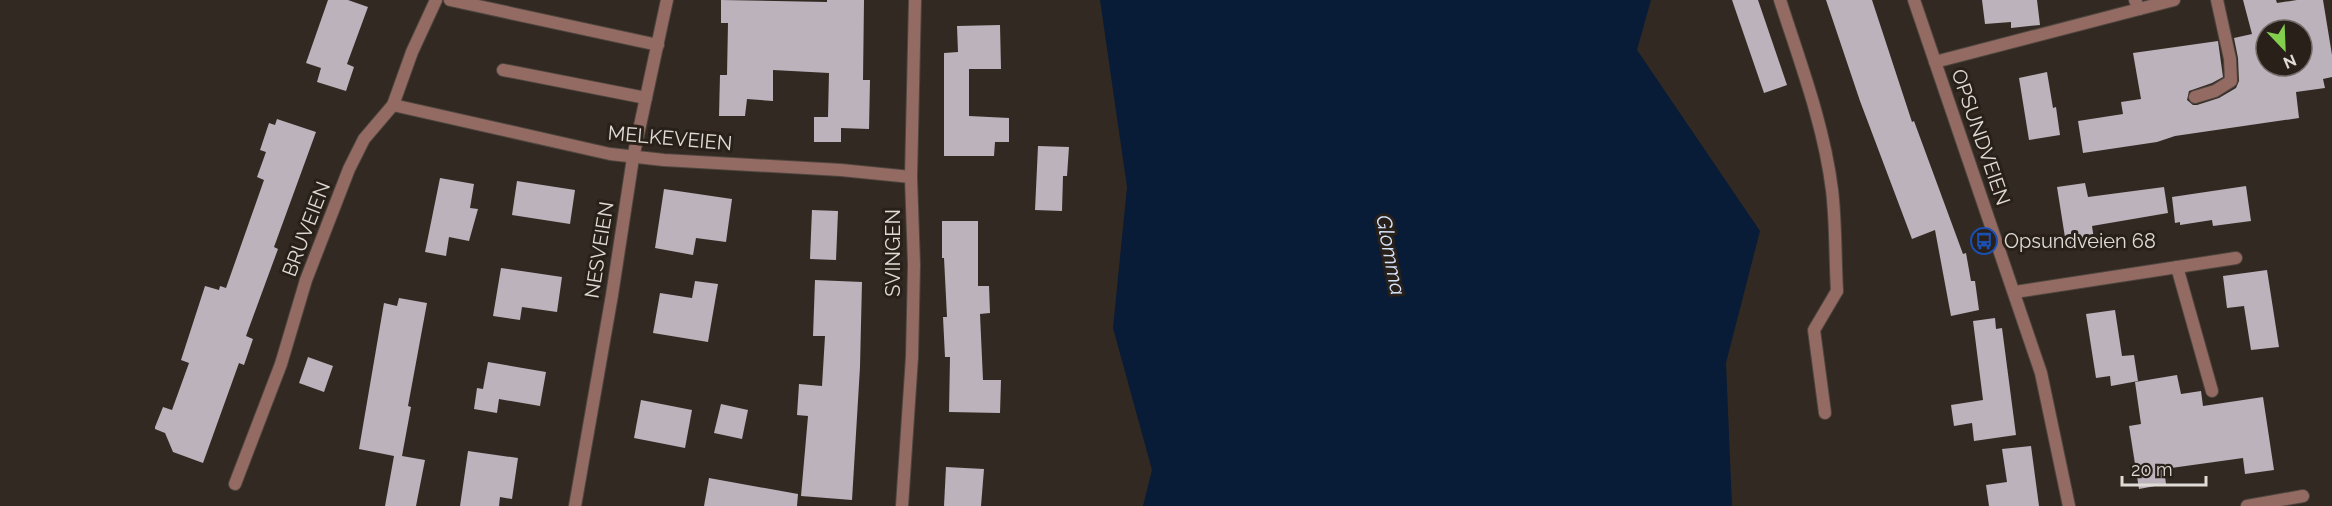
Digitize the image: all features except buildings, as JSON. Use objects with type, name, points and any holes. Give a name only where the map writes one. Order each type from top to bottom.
[{"type":"street","name":"BRUVEIEN","points":[[235,484],[280,364],[306,280],[349,169],[364,139],[393,105],[412,52],[436,0]]},
{"type":"street","points":[[450,0],[658,45]]},
{"type":"street","name":"NESVEIEN","points":[[575,506],[612,295],[633,158],[666,0]]},
{"type":"street","name":"SVINGEN","points":[[902,506],[914,265],[911,177],[915,0]]},
{"type":"street","points":[[1779,0],[1814,105],[1832,191],[1837,291],[1814,330],[1826,413]]},
{"type":"street","name":"OPSUNDVEIEN","points":[[1914,0],[2041,373],[2069,506]]},
{"type":"street","name":"OPSUNDVEIEN","points":[[1935,62],[2137,5],[2174,0]]},
{"type":"street","points":[[2195,98],[2225,86],[2230,81],[2230,59],[2217,0]]},
{"type":"street","points":[[503,70],[646,98]]},
{"type":"street","name":"MELKEVEIEN","points":[[393,105],[633,158],[841,170],[911,177]]},
{"type":"street","points":[[2015,292],[2236,258]]},
{"type":"street","points":[[2176,267],[2212,391]]},
{"type":"street","points":[[2247,506],[2303,496]]},
{"type":"water","name":"Glomma","points":[[1100,0],[1651,0],[1637,50],[1760,231],[1726,363],[1732,506],[1143,506],[1152,470],[1113,328],[1127,187]]},
{"type":"place","name":"Opsundveien 68","points":[[1984,241]]}]
